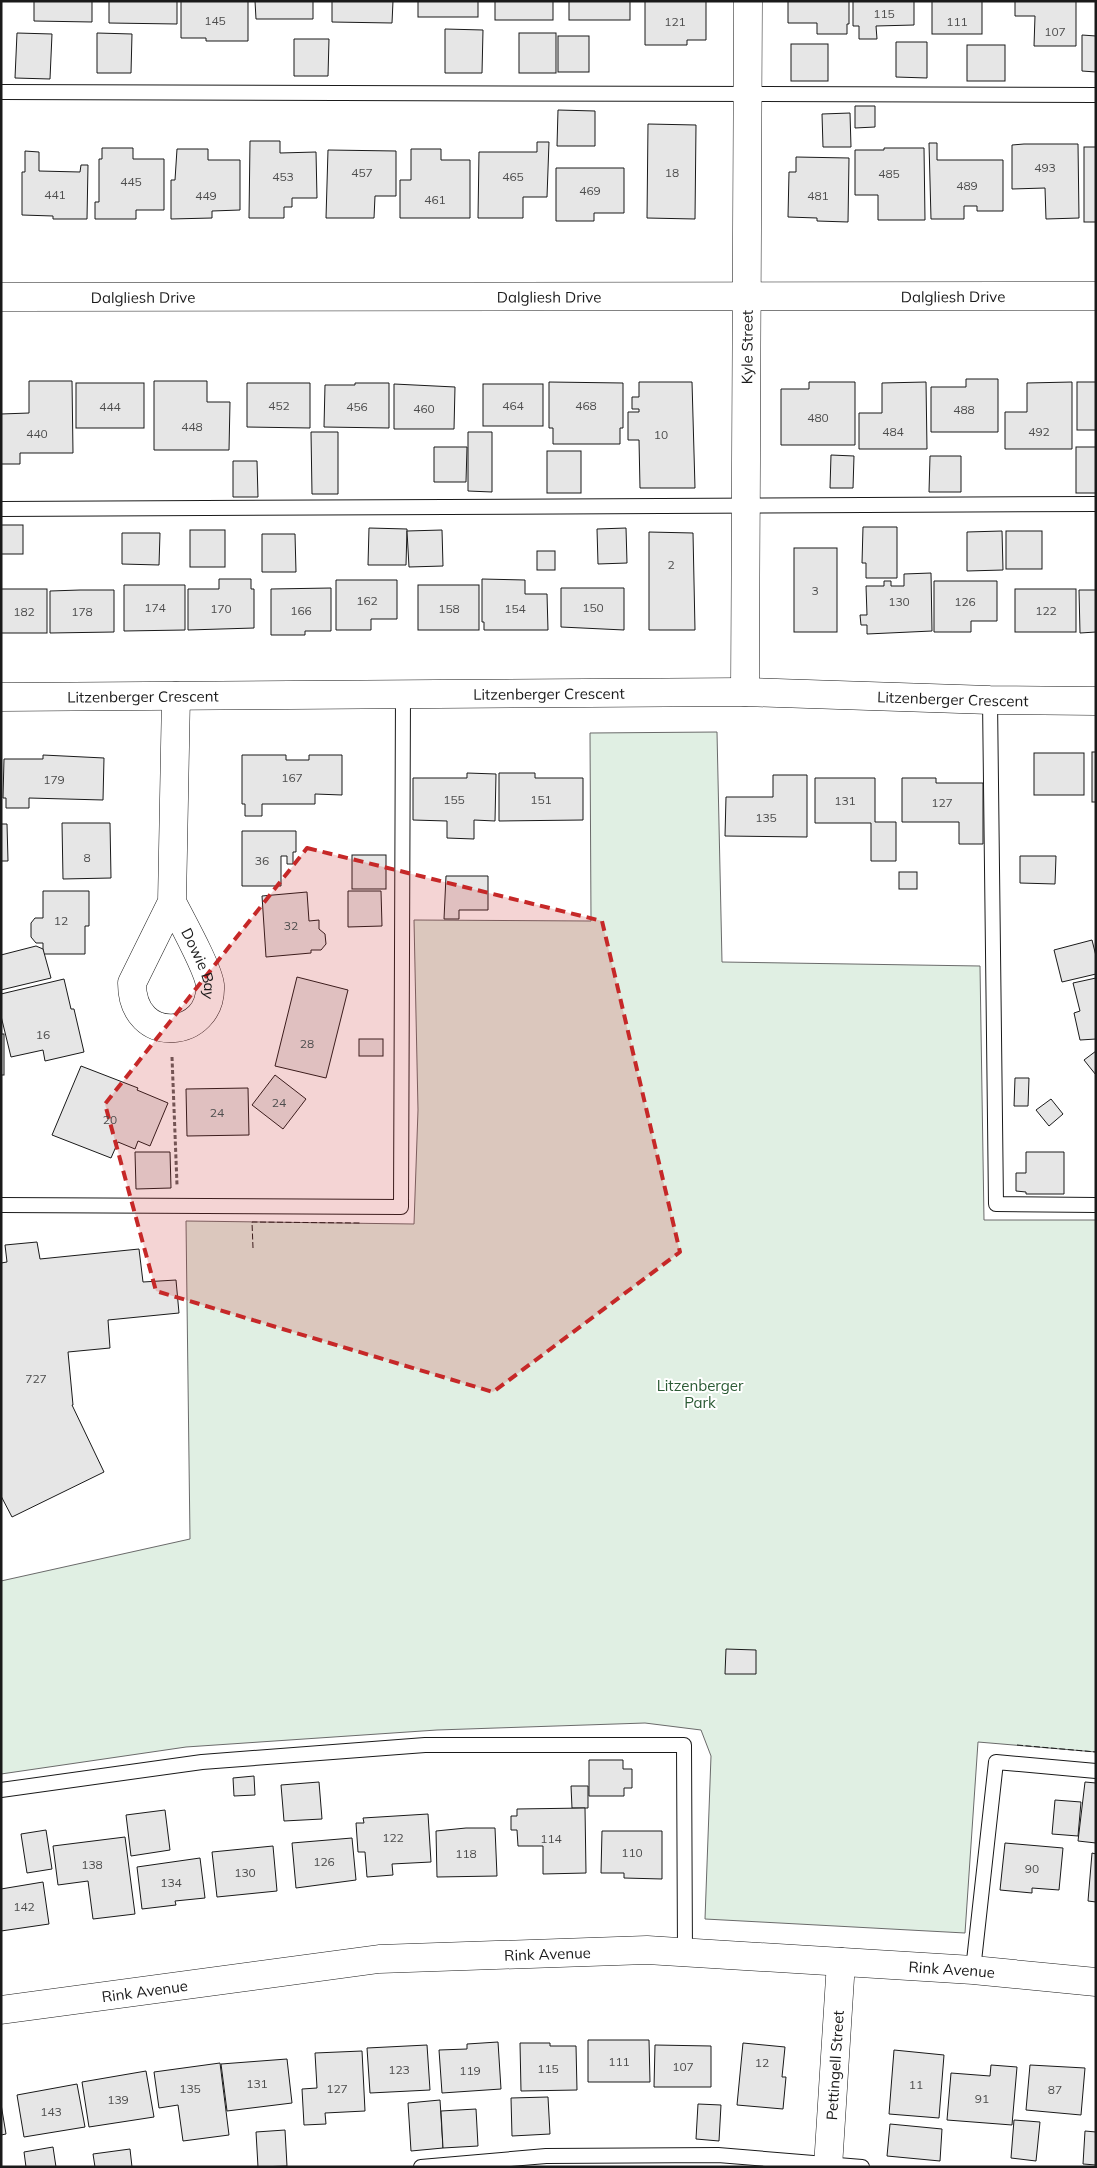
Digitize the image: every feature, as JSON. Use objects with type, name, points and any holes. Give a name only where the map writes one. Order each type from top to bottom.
[{"type":"street","name":"Kyle Street","points":[[745,692],[748,1]]},
{"type":"street","name":"Dalgliesh Drive","points":[[1,297],[1096,296]]},
{"type":"street","name":"Litzenberger Crescent","points":[[1,697],[745,692],[990,700],[1096,701]]},
{"type":"street","name":"Dowie Bay","points":[[172,902],[205,970],[210,983],[210,996],[205,1010],[196,1020],[184,1026],[171,1028],[157,1026],[146,1020],[137,1009],[132,996],[132,982],[172,902],[176,696]]},
{"type":"street","name":"Rink Avenue","points":[[1,2010],[379,1959],[647,1950],[973,1970],[1096,1982]]},
{"type":"street","name":"Pettingell Street","points":[[828,2165],[841,1962]]},
{"type":"lane","points":[[1,92],[1096,95]]},
{"type":"lane","points":[[1,508],[1096,504]]},
{"type":"lane","points":[[1,1205],[401,1207],[403,695]]},
{"type":"lane","points":[[990,700],[996,1204],[1096,1205]]},
{"type":"lane","points":[[1,1790],[202,1762],[424,1745],[684,1745],[685,1953]]},
{"type":"lane","points":[[973,1970],[996,1762],[1096,1771]]},
{"type":"lane","points":[[421,2167],[556,2156],[718,2155],[862,2167]]},
{"type":"path","points":[[171,1028],[178,1206]]},
{"type":"highlighted area","points":[[307,848],[602,921],[680,1252],[493,1392],[156,1291],[105,1104]]},
{"type":"green space","name":"Litzenberger Park","points":[[717,732],[722,962],[980,966],[984,1220],[1096,1220],[1096,1752],[978,1742],[965,1933],[705,1919],[711,1756],[701,1730],[645,1723],[437,1730],[186,1747],[1,1774],[1,1581],[190,1539],[186,1221],[414,1224],[418,1110],[414,920],[591,921],[590,733]]},
{"type":"building","points":[[34,1],[92,1],[92,22],[34,21]]},
{"type":"building","points":[[109,1],[177,1],[177,24],[109,23]]},
{"type":"building","points":[[181,1],[248,1],[248,41],[206,41],[206,38],[181,38]]},
{"type":"building","points":[[255,1],[313,1],[313,19],[256,19]]},
{"type":"building","points":[[332,1],[393,1],[392,23],[332,22]]},
{"type":"building","points":[[418,1],[478,1],[478,17],[418,17]]},
{"type":"building","points":[[495,1],[553,1],[553,20],[495,20]]},
{"type":"building","points":[[569,1],[630,1],[630,20],[569,20]]},
{"type":"building","points":[[645,1],[706,1],[706,40],[687,40],[687,45],[645,45]]},
{"type":"building","points":[[788,1],[849,1],[847,34],[817,34],[817,23],[788,23]]},
{"type":"building","points":[[853,1],[914,1],[914,25],[876,26],[877,39],[859,39],[859,26],[853,26]]},
{"type":"building","points":[[932,1],[982,1],[982,34],[932,34]]},
{"type":"building","points":[[1015,1],[1076,1],[1076,46],[1034,46],[1035,16],[1015,16]]},
{"type":"building","points":[[445,29],[483,30],[482,73],[445,73]]},
{"type":"building","points":[[17,33],[52,34],[50,79],[15,78]]},
{"type":"building","points":[[97,33],[132,34],[131,73],[97,73]]},
{"type":"building","points":[[519,33],[556,33],[556,73],[519,73]]},
{"type":"building","points":[[1082,35],[1096,36],[1096,72],[1082,71]]},
{"type":"building","points":[[558,36],[589,36],[589,72],[558,72]]},
{"type":"building","points":[[294,39],[329,39],[328,76],[294,76]]},
{"type":"building","points":[[896,42],[927,42],[927,78],[896,77]]},
{"type":"building","points":[[791,44],[828,44],[828,81],[791,81]]},
{"type":"building","points":[[967,45],[1005,45],[1005,81],[967,81]]},
{"type":"building","points":[[855,106],[875,106],[875,127],[855,128]]},
{"type":"building","points":[[558,110],[595,111],[595,146],[557,146]]},
{"type":"building","points":[[850,113],[851,147],[823,147],[822,114]]},
{"type":"building","points":[[648,124],[696,125],[695,219],[647,218]]},
{"type":"building","points":[[250,141],[280,141],[280,153],[316,152],[317,198],[292,198],[292,207],[284,207],[284,218],[249,218]]},
{"type":"building","points":[[537,142],[549,142],[547,197],[523,197],[523,218],[478,218],[479,152],[537,152]]},
{"type":"building","points":[[929,143],[937,143],[937,160],[1003,160],[1003,211],[977,211],[977,206],[964,206],[964,219],[931,219]]},
{"type":"building","points":[[1078,144],[1079,218],[1046,219],[1045,188],[1012,189],[1012,145]]},
{"type":"building","points":[[1084,147],[1096,147],[1096,222],[1084,222]]},
{"type":"building","points":[[102,148],[133,148],[133,159],[164,159],[164,210],[136,210],[136,219],[95,219],[95,202],[99,202],[99,159],[102,159]]},
{"type":"building","points":[[884,148],[924,148],[925,220],[878,220],[878,195],[855,195],[855,150],[884,150]]},
{"type":"building","points":[[177,149],[208,149],[208,160],[240,160],[240,210],[212,211],[212,218],[171,219],[171,180],[175,180]]},
{"type":"building","points":[[411,149],[441,149],[441,160],[470,160],[470,218],[400,218],[400,180],[411,180]]},
{"type":"building","points":[[328,150],[396,151],[396,196],[375,196],[374,218],[326,218]]},
{"type":"building","points":[[25,151],[39,152],[39,171],[80,172],[81,165],[88,165],[87,219],[53,219],[53,216],[22,215],[22,172],[25,172]]},
{"type":"building","points":[[796,157],[849,158],[848,222],[817,221],[817,218],[788,217],[789,172],[796,172]]},
{"type":"building","points":[[556,168],[624,168],[624,213],[594,213],[594,221],[556,221]]},
{"type":"building","points":[[966,379],[998,379],[998,432],[931,432],[931,387],[966,387]]},
{"type":"building","points":[[29,381],[72,381],[73,453],[20,453],[20,464],[1,464],[1,414],[29,413]]},
{"type":"building","points":[[154,381],[207,381],[207,402],[230,402],[229,450],[154,450]]},
{"type":"building","points":[[549,382],[623,383],[623,428],[620,428],[620,444],[553,444],[553,428],[549,428]]},
{"type":"building","points":[[639,382],[692,382],[695,488],[640,488],[639,440],[628,440],[628,412],[639,412],[639,409],[632,409],[632,397],[639,397]]},
{"type":"building","points":[[809,382],[855,382],[855,445],[781,445],[781,389],[809,389]]},
{"type":"building","points":[[926,382],[927,449],[859,449],[859,413],[882,413],[882,383]]},
{"type":"building","points":[[1072,382],[1072,449],[1005,449],[1005,412],[1027,412],[1027,383]]},
{"type":"building","points":[[1077,382],[1096,382],[1096,430],[1077,430]]},
{"type":"building","points":[[76,383],[144,383],[144,428],[76,428]]},
{"type":"building","points":[[247,383],[310,383],[310,428],[247,427]]},
{"type":"building","points":[[355,383],[389,383],[389,428],[324,427],[325,385],[355,385]]},
{"type":"building","points":[[394,384],[455,387],[454,429],[394,429]]},
{"type":"building","points":[[483,384],[543,384],[543,426],[483,426]]},
{"type":"building","points":[[311,432],[338,432],[338,494],[312,494]]},
{"type":"building","points":[[468,432],[492,432],[492,492],[468,491]]},
{"type":"building","points":[[434,447],[467,447],[466,482],[434,482]]},
{"type":"building","points":[[1076,447],[1096,447],[1096,493],[1076,493]]},
{"type":"building","points":[[547,451],[581,451],[581,493],[547,493]]},
{"type":"building","points":[[831,455],[854,456],[853,488],[830,488]]},
{"type":"building","points":[[930,456],[961,456],[961,492],[929,492]]},
{"type":"building","points":[[233,461],[257,461],[258,497],[233,497]]},
{"type":"building","points":[[1,525],[23,525],[23,554],[1,554]]},
{"type":"building","points":[[863,527],[897,527],[897,578],[866,578],[866,563],[862,563]]},
{"type":"building","points":[[369,528],[407,529],[406,565],[368,565]]},
{"type":"building","points":[[626,528],[627,563],[598,564],[597,529]]},
{"type":"building","points":[[190,530],[225,530],[225,567],[190,567]]},
{"type":"building","points":[[442,530],[443,566],[409,567],[407,531]]},
{"type":"building","points":[[1002,531],[1003,570],[967,571],[967,532]]},
{"type":"building","points":[[1006,531],[1042,531],[1042,569],[1006,569]]},
{"type":"building","points":[[649,532],[693,533],[695,630],[649,630]]},
{"type":"building","points":[[122,533],[160,533],[159,565],[122,564]]},
{"type":"building","points":[[262,534],[295,534],[296,572],[262,572]]},
{"type":"building","points":[[794,548],[837,548],[837,632],[794,632]]},
{"type":"building","points":[[537,551],[555,551],[555,570],[537,570]]},
{"type":"building","points":[[931,573],[932,631],[867,634],[867,625],[861,625],[860,615],[867,615],[866,586],[884,586],[884,581],[891,581],[891,586],[904,586],[904,574]]},
{"type":"building","points":[[219,579],[251,579],[251,589],[254,589],[254,628],[188,630],[188,589],[219,589]]},
{"type":"building","points":[[482,579],[525,580],[525,594],[547,594],[548,630],[484,630],[484,622],[482,622]]},
{"type":"building","points":[[336,580],[397,580],[397,619],[371,619],[371,630],[336,630]]},
{"type":"building","points":[[934,581],[997,581],[997,621],[971,621],[971,632],[934,632]]},
{"type":"building","points":[[124,585],[185,585],[185,630],[124,631]]},
{"type":"building","points":[[418,585],[479,585],[479,630],[418,630]]},
{"type":"building","points":[[331,588],[331,631],[305,631],[305,635],[271,635],[271,589]]},
{"type":"building","points":[[561,588],[624,588],[624,630],[561,627]]},
{"type":"building","points":[[1,589],[47,589],[47,633],[1,633]]},
{"type":"building","points":[[1015,589],[1076,589],[1076,632],[1015,632]]},
{"type":"building","points":[[114,590],[114,632],[50,633],[50,591]]},
{"type":"building","points":[[1079,590],[1096,590],[1096,632],[1080,633]]},
{"type":"building","points":[[1092,752],[1096,752],[1096,802],[1092,802]]},
{"type":"building","points":[[1034,753],[1084,753],[1084,795],[1034,795]]},
{"type":"building","points":[[43,755],[104,758],[103,800],[29,798],[29,808],[6,808],[6,798],[3,798],[4,759],[43,759]]},
{"type":"building","points":[[242,755],[286,755],[286,760],[309,760],[309,755],[342,755],[342,795],[315,794],[315,804],[262,804],[262,816],[245,816],[245,804],[242,804]]},
{"type":"building","points":[[467,773],[496,774],[495,821],[474,820],[474,839],[447,838],[447,821],[413,820],[413,778],[467,778]]},
{"type":"building","points":[[499,773],[535,773],[535,778],[583,778],[583,820],[499,821]]},
{"type":"building","points":[[773,775],[807,775],[807,837],[725,836],[726,797],[773,797]]},
{"type":"building","points":[[815,778],[875,778],[875,822],[896,822],[896,861],[871,861],[871,823],[815,823]]},
{"type":"building","points":[[902,778],[936,778],[936,783],[983,783],[983,844],[959,844],[959,822],[902,822]]},
{"type":"building","points":[[62,823],[110,823],[111,878],[63,879]]},
{"type":"building","points":[[1,824],[7,824],[8,861],[1,861]]},
{"type":"building","points":[[242,831],[296,831],[296,852],[293,852],[293,864],[287,864],[287,856],[281,856],[281,886],[242,886]]},
{"type":"building","points":[[352,855],[386,855],[386,889],[352,889]]},
{"type":"building","points":[[1020,856],[1056,856],[1055,884],[1020,883]]},
{"type":"building","points":[[899,872],[917,872],[917,889],[899,889]]},
{"type":"building","points":[[446,876],[488,876],[488,910],[459,910],[459,919],[444,919]]},
{"type":"building","points":[[43,891],[89,891],[89,926],[85,926],[85,954],[43,954],[43,943],[36,943],[31,937],[31,923],[35,918],[43,918]]},
{"type":"building","points":[[348,891],[381,891],[382,926],[348,927]]},
{"type":"building","points":[[307,892],[309,921],[319,920],[319,929],[325,934],[326,944],[321,950],[311,950],[311,953],[266,957],[262,896]]},
{"type":"building","points":[[1092,940],[1096,956],[1096,974],[1062,982],[1054,950]]},
{"type":"building","points":[[36,946],[43,949],[51,978],[1,990],[1,955]]},
{"type":"building","points":[[297,977],[348,990],[326,1078],[275,1066]]},
{"type":"building","points":[[1096,978],[1096,1039],[1080,1040],[1074,1013],[1080,1011],[1073,983]]},
{"type":"building","points":[[64,979],[71,1009],[74,1009],[84,1052],[45,1061],[43,1050],[11,1057],[1,1016],[1,994]]},
{"type":"building","points":[[1,1034],[4,1034],[4,1075],[1,1075]]},
{"type":"building","points":[[359,1039],[383,1039],[383,1056],[359,1056]]},
{"type":"building","points":[[1096,1051],[1096,1075],[1084,1060]]},
{"type":"building","points":[[81,1066],[138,1088],[137,1090],[168,1103],[150,1146],[138,1141],[135,1149],[118,1142],[111,1158],[52,1135]]},
{"type":"building","points":[[275,1075],[306,1099],[283,1129],[252,1105]]},
{"type":"building","points":[[1015,1078],[1029,1078],[1028,1106],[1014,1106]]},
{"type":"building","points":[[248,1088],[249,1135],[187,1136],[186,1089]]},
{"type":"building","points":[[1051,1099],[1063,1114],[1049,1126],[1036,1110]]},
{"type":"building","points":[[135,1152],[170,1152],[171,1188],[136,1189]]},
{"type":"building","points":[[1026,1152],[1064,1152],[1064,1194],[1026,1194],[1026,1192],[1016,1191],[1016,1173],[1026,1173]]},
{"type":"building","points":[[37,1242],[40,1259],[139,1249],[143,1282],[176,1280],[179,1313],[108,1320],[110,1348],[68,1352],[72,1405],[104,1472],[12,1517],[1,1496],[1,1263],[7,1262],[5,1245]]},
{"type":"building","points":[[726,1649],[756,1650],[756,1674],[725,1674]]},
{"type":"building","points":[[589,1760],[623,1760],[623,1769],[632,1769],[632,1788],[624,1788],[624,1796],[589,1796]]},
{"type":"building","points":[[254,1776],[255,1795],[234,1796],[233,1778]]},
{"type":"building","points":[[319,1782],[322,1819],[284,1821],[281,1785]]},
{"type":"building","points":[[1085,1782],[1096,1783],[1096,1843],[1078,1841]]},
{"type":"building","points":[[571,1786],[588,1786],[588,1808],[572,1808]]},
{"type":"building","points":[[1055,1800],[1081,1802],[1078,1836],[1052,1834]]},
{"type":"building","points":[[585,1808],[586,1873],[543,1874],[543,1846],[518,1846],[517,1830],[511,1830],[511,1816],[517,1816],[517,1809]]},
{"type":"building","points":[[165,1810],[170,1850],[131,1856],[126,1815]]},
{"type":"building","points":[[428,1814],[431,1862],[392,1864],[393,1875],[367,1877],[365,1852],[358,1852],[356,1823],[364,1823],[363,1818]]},
{"type":"building","points":[[495,1828],[497,1876],[437,1877],[436,1831]]},
{"type":"building","points":[[46,1830],[52,1869],[27,1873],[21,1834]]},
{"type":"building","points":[[602,1831],[662,1831],[662,1879],[624,1878],[624,1873],[601,1873]]},
{"type":"building","points":[[125,1837],[135,1914],[93,1919],[88,1881],[58,1885],[53,1846]]},
{"type":"building","points":[[352,1838],[356,1880],[296,1888],[292,1843]]},
{"type":"building","points":[[1005,1843],[1063,1848],[1059,1890],[1032,1888],[1032,1893],[1000,1890]]},
{"type":"building","points":[[273,1846],[277,1891],[217,1897],[212,1852]]},
{"type":"building","points":[[1092,1853],[1096,1854],[1096,1902],[1088,1901]]},
{"type":"building","points":[[200,1858],[205,1898],[175,1901],[176,1905],[142,1909],[137,1867]]},
{"type":"building","points":[[43,1882],[49,1924],[1,1931],[1,1889]]},
{"type":"building","points":[[588,2040],[649,2040],[650,2082],[588,2082]]},
{"type":"building","points":[[498,2042],[501,2089],[442,2093],[439,2050],[467,2049],[467,2044]]},
{"type":"building","points":[[520,2043],[550,2043],[550,2046],[576,2046],[577,2090],[521,2091]]},
{"type":"building","points":[[743,2043],[785,2047],[782,2077],[786,2077],[783,2109],[737,2105]]},
{"type":"building","points":[[427,2045],[430,2090],[370,2093],[367,2048]]},
{"type":"building","points":[[655,2045],[711,2046],[711,2087],[654,2087]]},
{"type":"building","points":[[894,2050],[944,2055],[939,2118],[889,2114]]},
{"type":"building","points":[[362,2051],[365,2111],[325,2113],[326,2124],[304,2125],[302,2089],[317,2088],[315,2053]]},
{"type":"building","points":[[287,2059],[292,2103],[227,2111],[221,2064]]},
{"type":"building","points":[[220,2063],[229,2135],[183,2141],[178,2105],[159,2108],[154,2072]]},
{"type":"building","points":[[991,2065],[1017,2067],[1012,2125],[947,2120],[951,2073],[990,2076]]},
{"type":"building","points":[[1030,2065],[1085,2068],[1081,2115],[1026,2110]]},
{"type":"building","points":[[146,2071],[154,2117],[89,2127],[82,2082]]},
{"type":"building","points":[[77,2084],[85,2127],[24,2137],[17,2095]]},
{"type":"building","points":[[548,2097],[550,2134],[512,2136],[511,2098]]},
{"type":"building","points":[[440,2100],[443,2148],[411,2151],[408,2103]]},
{"type":"building","points":[[1,2104],[6,2134],[1,2135]]},
{"type":"building","points":[[698,2104],[721,2105],[719,2141],[696,2139]]},
{"type":"building","points":[[476,2109],[478,2146],[443,2148],[441,2111]]},
{"type":"building","points":[[1014,2120],[1040,2122],[1036,2161],[1011,2158]]},
{"type":"building","points":[[890,2124],[942,2129],[940,2161],[887,2156]]},
{"type":"building","points":[[285,2130],[287,2166],[258,2167],[256,2132]]},
{"type":"building","points":[[1085,2131],[1096,2132],[1096,2165],[1083,2164]]},
{"type":"building","points":[[53,2147],[56,2167],[26,2167],[24,2152]]},
{"type":"building","points":[[130,2149],[132,2167],[95,2167],[93,2154]]},
{"type":"fence","points":[[253,1248],[252,1222],[361,1223]]},
{"type":"fence","points":[[1017,1745],[1096,1752]]}]
